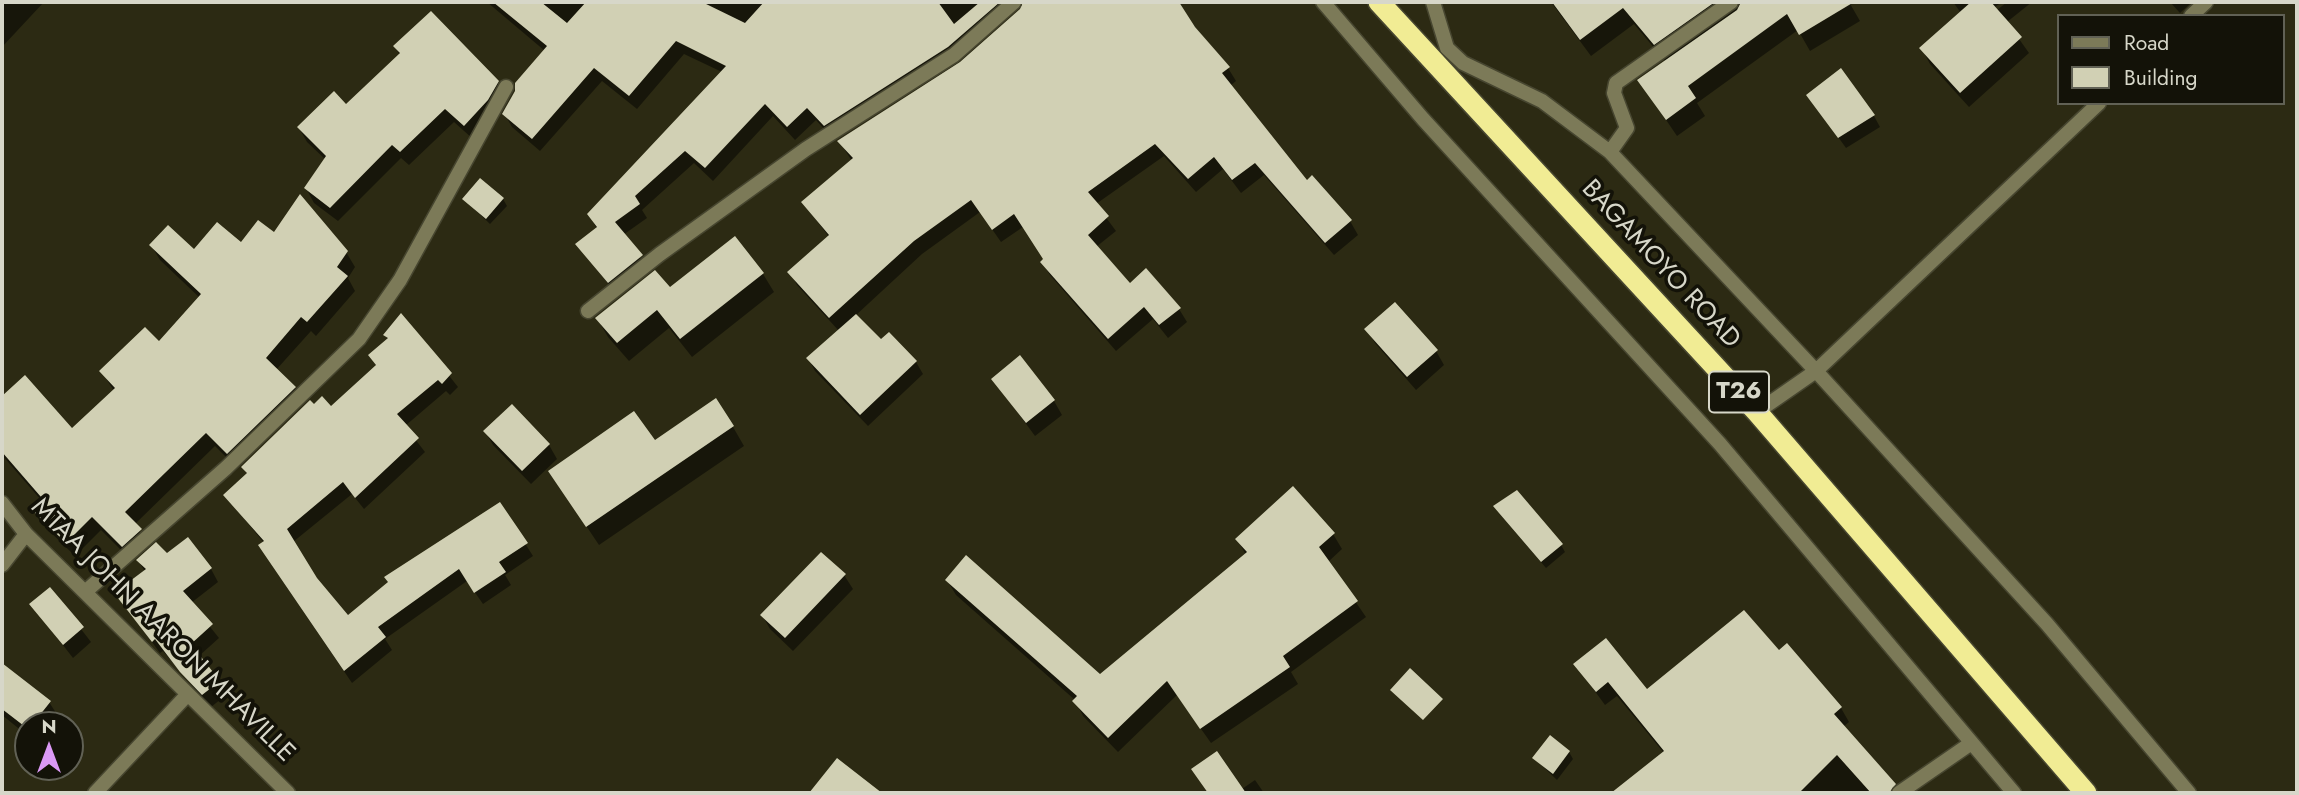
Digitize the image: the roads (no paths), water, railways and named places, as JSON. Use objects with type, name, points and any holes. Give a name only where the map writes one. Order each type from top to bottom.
[{"type":"highway","name":"BAGAMOYO ROAD","points":[[1379,2],[1440,55],[1757,412],[2086,793]]},
{"type":"street","points":[[588,311],[660,254],[806,149],[954,55],[1014,2]]},
{"type":"street","points":[[1323,2],[1423,118],[1720,444],[2014,793]]},
{"type":"street","points":[[1433,2],[1440,55],[1463,63],[1542,101],[1610,152],[1816,371],[2047,624],[2189,793]]},
{"type":"street","points":[[1610,152],[1625,135],[1627,128],[1614,93],[1616,83],[1731,2]]},
{"type":"street","points":[[2193,14],[2206,2]]},
{"type":"street","points":[[85,592],[226,468],[359,339],[400,280],[506,86]]},
{"type":"street","points":[[1757,412],[1816,371],[2097,105]]},
{"type":"street","name":"MTAA JOHN AARON MHAVILLE","points":[[2,503],[26,534],[288,793]]},
{"type":"street","points":[[2,565],[26,534]]},
{"type":"street","points":[[95,793],[188,694]]},
{"type":"street","points":[[1899,793],[1970,744]]}]
